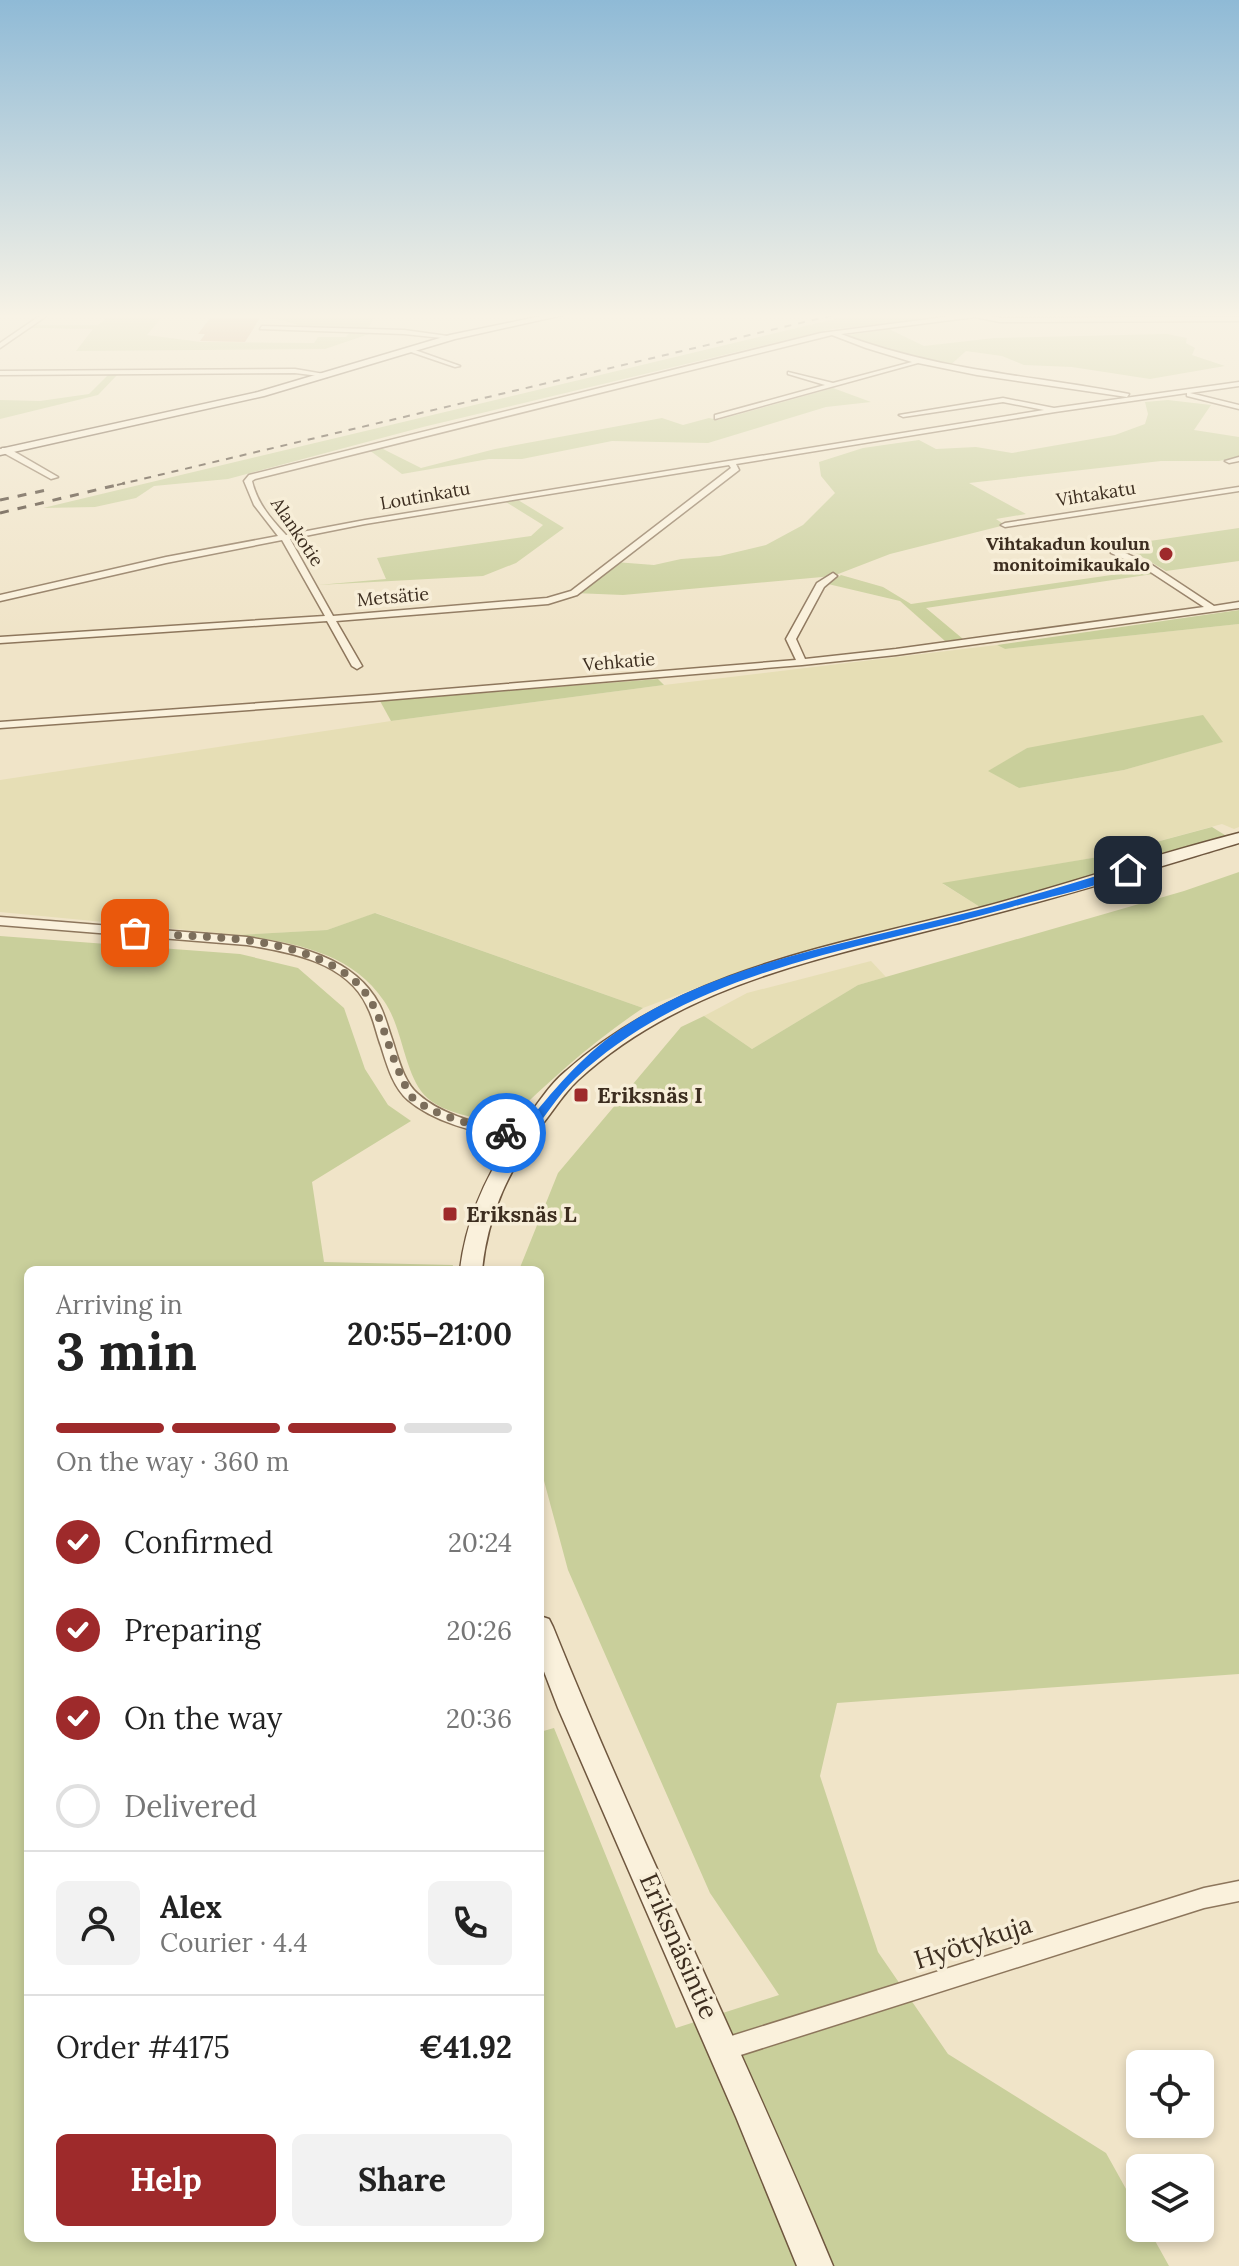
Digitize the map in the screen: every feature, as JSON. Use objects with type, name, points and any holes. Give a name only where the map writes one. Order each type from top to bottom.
[{"type":"street","points":[[3,451],[139,421]]},
{"type":"street","name":"Alankotie","points":[[357,666],[284,537],[250,490],[248,481],[256,475],[476,421]]},
{"type":"street","name":"Loutinkatu","points":[[0,598],[93,575],[284,537],[988,421]]},
{"type":"street","points":[[3,451],[54,477]]},
{"type":"street","points":[[1229,461],[1239,459]]},
{"type":"street","name":"Metsätie","points":[[0,640],[548,601],[574,593],[736,468],[730,462]]},
{"type":"street","name":"Vihtakatu","points":[[1005,525],[1239,489]]},
{"type":"street","points":[[1114,551],[1149,567],[1213,609]]},
{"type":"street","points":[[802,662],[791,639],[820,585],[833,576]]},
{"type":"street","name":"Vehkatie","points":[[0,725],[802,662],[1239,605]]},
{"type":"street","points":[[472,1266],[479,1222],[487,1199],[522,1138],[569,1077],[618,1037],[692,995],[807,955],[971,915],[1239,838]]},
{"type":"street","points":[[0,921],[247,941],[318,957],[351,978],[373,1001],[391,1056],[411,1096],[437,1114],[522,1138]]},
{"type":"street","name":"Eriksnäsintie","points":[[544,1637],[607,1787],[725,2049],[815,2266]]},
{"type":"street","name":"Hyötykuja","points":[[725,2049],[1189,1902],[1239,1891]]},
{"type":"shaded area","points":[[1239,624],[1239,827],[1234,829],[1222,824],[1104,856],[943,884],[980,907],[773,959],[643,1008],[376,913],[327,930],[238,935],[0,912],[0,780],[391,721],[664,685],[997,645],[1005,649]],"holes":[[[1222,742],[1124,770],[1019,788],[989,771],[1027,748]]]},
{"type":"shaded area","points":[[871,961],[886,977],[858,985],[752,1049],[704,1016],[747,993]]},
{"type":"green space","points":[[408,421],[449,421],[228,479],[154,486],[136,498],[95,507],[43,508]]},
{"type":"green space","points":[[647,421],[670,421],[683,425],[699,421],[781,421],[708,443],[612,441],[522,459],[489,459],[402,474],[369,450],[379,447],[421,468],[495,449]]},
{"type":"green space","points":[[1146,421],[1200,421],[1194,430],[1239,437],[1239,457],[1219,461],[1161,461],[969,483],[1026,514],[996,519],[1005,525],[890,554],[833,576],[623,595],[574,593],[615,562],[654,565],[720,556],[766,545],[803,525],[835,493],[821,476],[819,462],[863,448],[919,440],[936,449],[976,447],[1012,453],[1115,435],[1145,424]]},
{"type":"green space","points":[[518,500],[564,528],[516,563],[483,576],[318,585],[386,579],[377,558],[531,536],[543,525],[506,502]]},
{"type":"green space","points":[[1239,528],[1239,561],[1166,571],[1122,545]]},
{"type":"green space","points":[[1146,570],[1153,574],[926,608],[963,639],[945,641],[900,601],[828,584],[841,575],[883,587],[911,604]]},
{"type":"green space","points":[[1239,610],[1239,624],[1005,649],[997,645]]},
{"type":"green space","points":[[658,679],[664,685],[391,721],[380,701]]},
{"type":"green space","points":[[1203,715],[1223,742],[1124,770],[1019,788],[988,771],[1027,748]]},
{"type":"green space","points":[[1212,827],[1228,837],[980,907],[942,883],[1104,856]]},
{"type":"green space","points":[[1239,872],[1239,1674],[837,1703],[820,1776],[878,1952],[948,2054],[1106,2153],[1126,2189],[1126,2242],[1156,2242],[1169,2266],[0,2266],[0,936],[240,954],[298,968],[344,1008],[365,1069],[388,1105],[411,1121],[312,1182],[324,1262],[453,1265],[24,1266],[24,2242],[544,2242],[544,1731],[554,1728],[676,2028],[779,1995],[710,1893],[568,1570],[544,1481],[544,1266],[521,1266],[558,1173],[681,1027],[704,1016],[752,1049],[858,985],[1184,891]]},
{"type":"green space","points":[[375,913],[643,1008],[571,1063],[505,1124],[448,1110],[428,1099],[421,1091],[410,1070],[390,1011],[371,984],[338,960],[319,952],[279,941],[238,935],[327,930]]},
{"type":"railway","points":[[117,485],[388,421]]},
{"type":"railway","points":[[0,513],[125,483]]},
{"type":"railway","points":[[0,500],[51,489]]},
{"type":"way so far","points":[[135,933],[247,941],[318,957],[351,978],[373,1001],[391,1056],[411,1096],[437,1114],[506,1133]]},
{"type":"place","name":"Vihtakadun koulun monitoimikaukalo","points":[[1166,554]]},
{"type":"place","name":"Eriksnäs I","points":[[581,1095]]},
{"type":"place","name":"Eriksnäs L","points":[[450,1214]]},
{"type":"route","points":[[506,1133],[522,1138],[569,1077],[618,1037],[692,995],[807,955],[971,915],[1128,870]]}]
